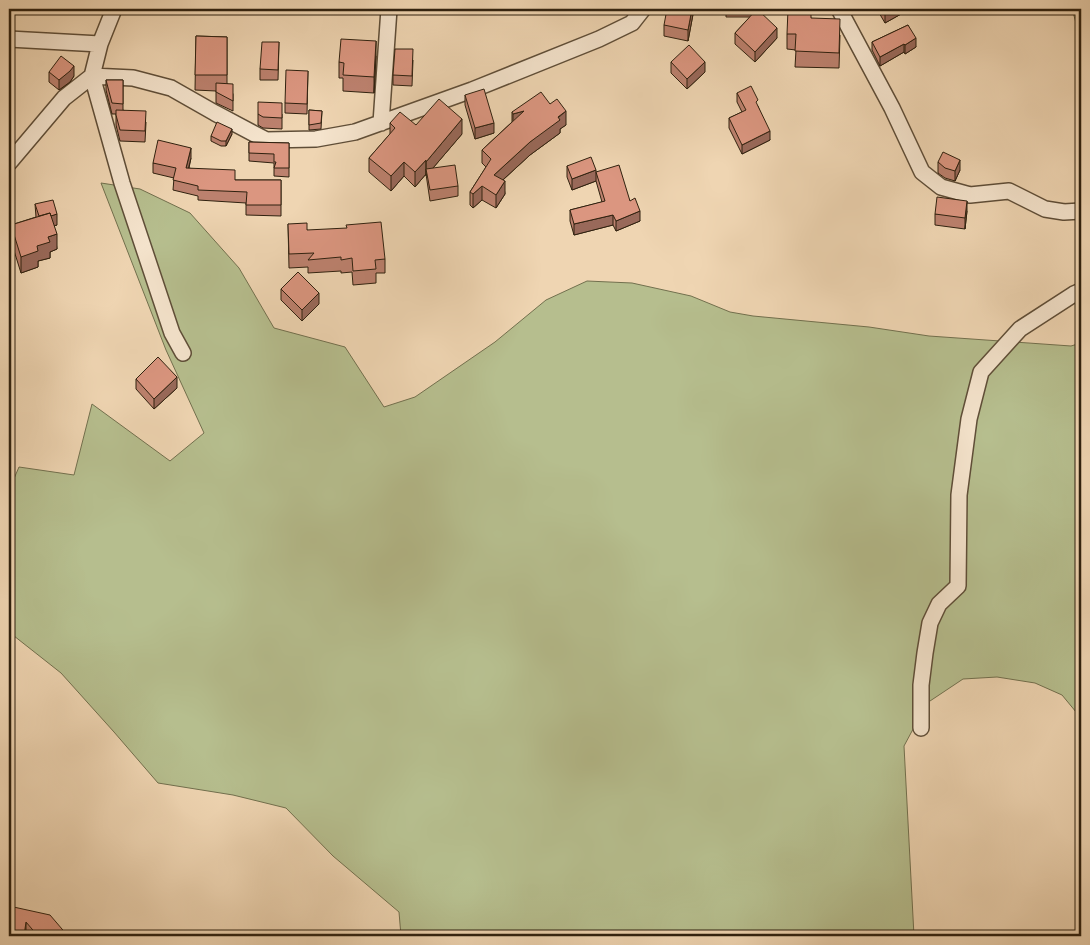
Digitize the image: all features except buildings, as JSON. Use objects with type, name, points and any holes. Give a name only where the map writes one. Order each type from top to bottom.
[{"type":"street","points":[[114,9],[100,44],[92,76],[122,183],[172,333],[183,353]]},
{"type":"street","points":[[381,123],[389,9]]},
{"type":"street","points":[[9,163],[64,98],[92,76],[133,78],[171,88],[266,140],[316,139],[355,132],[472,90],[598,39],[632,23],[643,9]]},
{"type":"street","points":[[839,9],[892,108],[922,172],[941,187],[970,195],[1009,191],[1045,209],[1064,212],[1081,211]]},
{"type":"street","points":[[9,39],[100,44]]},
{"type":"street","points":[[922,728],[921,684],[930,624],[939,604],[958,586],[959,495],[969,419],[980,372],[1020,329],[1081,291]]},
{"type":"green space","points":[[1072,9],[1081,9],[1081,40]]},
{"type":"green space","points":[[101,183],[140,189],[190,213],[239,268],[274,328],[345,347],[384,407],[415,397],[495,342],[546,300],[587,281],[632,283],[691,296],[730,312],[753,316],[869,327],[929,336],[1071,346],[1081,343],[1081,718],[1062,695],[1035,683],[997,677],[963,679],[927,703],[904,746],[914,936],[401,936],[399,912],[333,856],[286,808],[233,795],[158,783],[61,673],[9,632],[9,490],[19,467],[74,475],[92,404],[170,461],[204,433],[166,350]]}]
